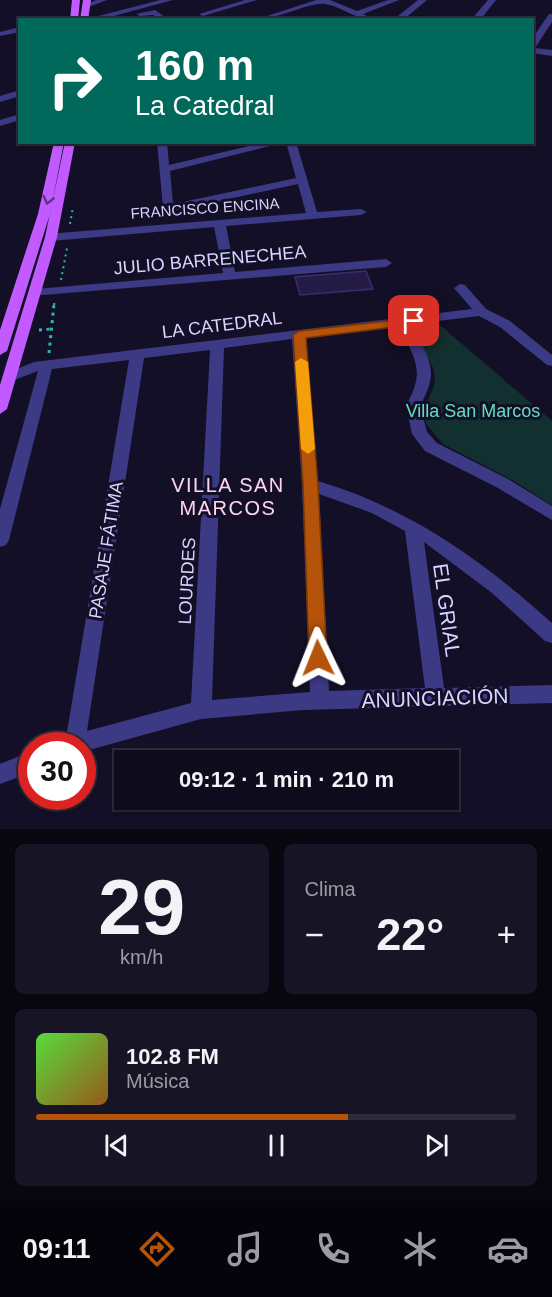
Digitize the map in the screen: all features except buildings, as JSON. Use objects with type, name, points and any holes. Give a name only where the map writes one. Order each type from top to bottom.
[{"type":"main road","points":[[74,18],[76,0]]},
{"type":"main road","points":[[0,351],[5,323],[44,214],[59,144]]},
{"type":"main road","points":[[0,408],[51,237],[70,144]]},
{"type":"street","points":[[86,3],[103,0]]},
{"type":"street","points":[[94,18],[169,0]]},
{"type":"street","points":[[203,13],[253,0]]},
{"type":"street","points":[[265,18],[324,0],[364,18],[395,0]]},
{"type":"street","points":[[400,18],[423,0]]},
{"type":"street","points":[[477,18],[492,0]]},
{"type":"street","points":[[120,18],[149,12],[161,15],[163,18]]},
{"type":"street","points":[[280,13],[289,18]]},
{"type":"street","points":[[534,45],[552,16]]},
{"type":"street","points":[[0,34],[18,30]]},
{"type":"street","points":[[534,48],[552,53]]},
{"type":"street","points":[[0,99],[18,94]]},
{"type":"street","points":[[0,123],[18,118]]},
{"type":"street","points":[[162,144],[168,225]]},
{"type":"street","points":[[164,169],[272,144]]},
{"type":"street","points":[[291,144],[300,180],[312,215]]},
{"type":"street","points":[[167,209],[300,180]]},
{"type":"street","name":"FRANCISCO ENCINA","points":[[51,237],[168,225],[361,212]]},
{"type":"street","points":[[219,222],[230,276]]},
{"type":"street","name":"JULIO BARRENECHEA","points":[[36,293],[386,263]]},
{"type":"street","points":[[460,288],[481,312],[505,324],[552,362]]},
{"type":"street","name":"LA CATEDRAL","points":[[9,377],[40,367],[410,322],[447,314],[481,312]]},
{"type":"street","points":[[410,322],[426,373],[423,388],[413,406],[420,434],[431,447],[502,483],[552,514]]},
{"type":"street","points":[[5,323],[26,323]]},
{"type":"street","points":[[299,335],[310,485],[320,702]]},
{"type":"street","name":"LOURDES","points":[[201,710],[217,346]]},
{"type":"street","name":"PASAJE FÁTIMA","points":[[75,732],[137,355]]},
{"type":"street","name":"LA CATEDRAL","points":[[14,361],[40,367]]},
{"type":"street","points":[[0,540],[40,367]]},
{"type":"street","points":[[310,485],[340,492],[378,507],[414,527],[506,592],[552,635]]},
{"type":"street","name":"EL GRIAL","points":[[414,527],[436,699]]},
{"type":"street","name":"ANUNCIACIÓN","points":[[96,739],[201,710],[320,702],[552,694]]},
{"type":"street","points":[[0,774],[18,767]]},
{"type":"path","points":[[40,367],[52,334],[49,317],[59,291],[74,200]]},
{"type":"green space","name":"Villa San Marcos","points":[[433,319],[552,421],[552,505],[512,480],[443,444],[426,424],[423,408],[431,394],[435,375],[421,341],[419,328]]},
{"type":"slow traffic","points":[[301,362],[308,449]]},
{"type":"district","name":"VILLA SAN MARCOS","points":[[228,496]]},
{"type":"route","points":[[318,658],[310,485],[299,335],[414,321]]}]
